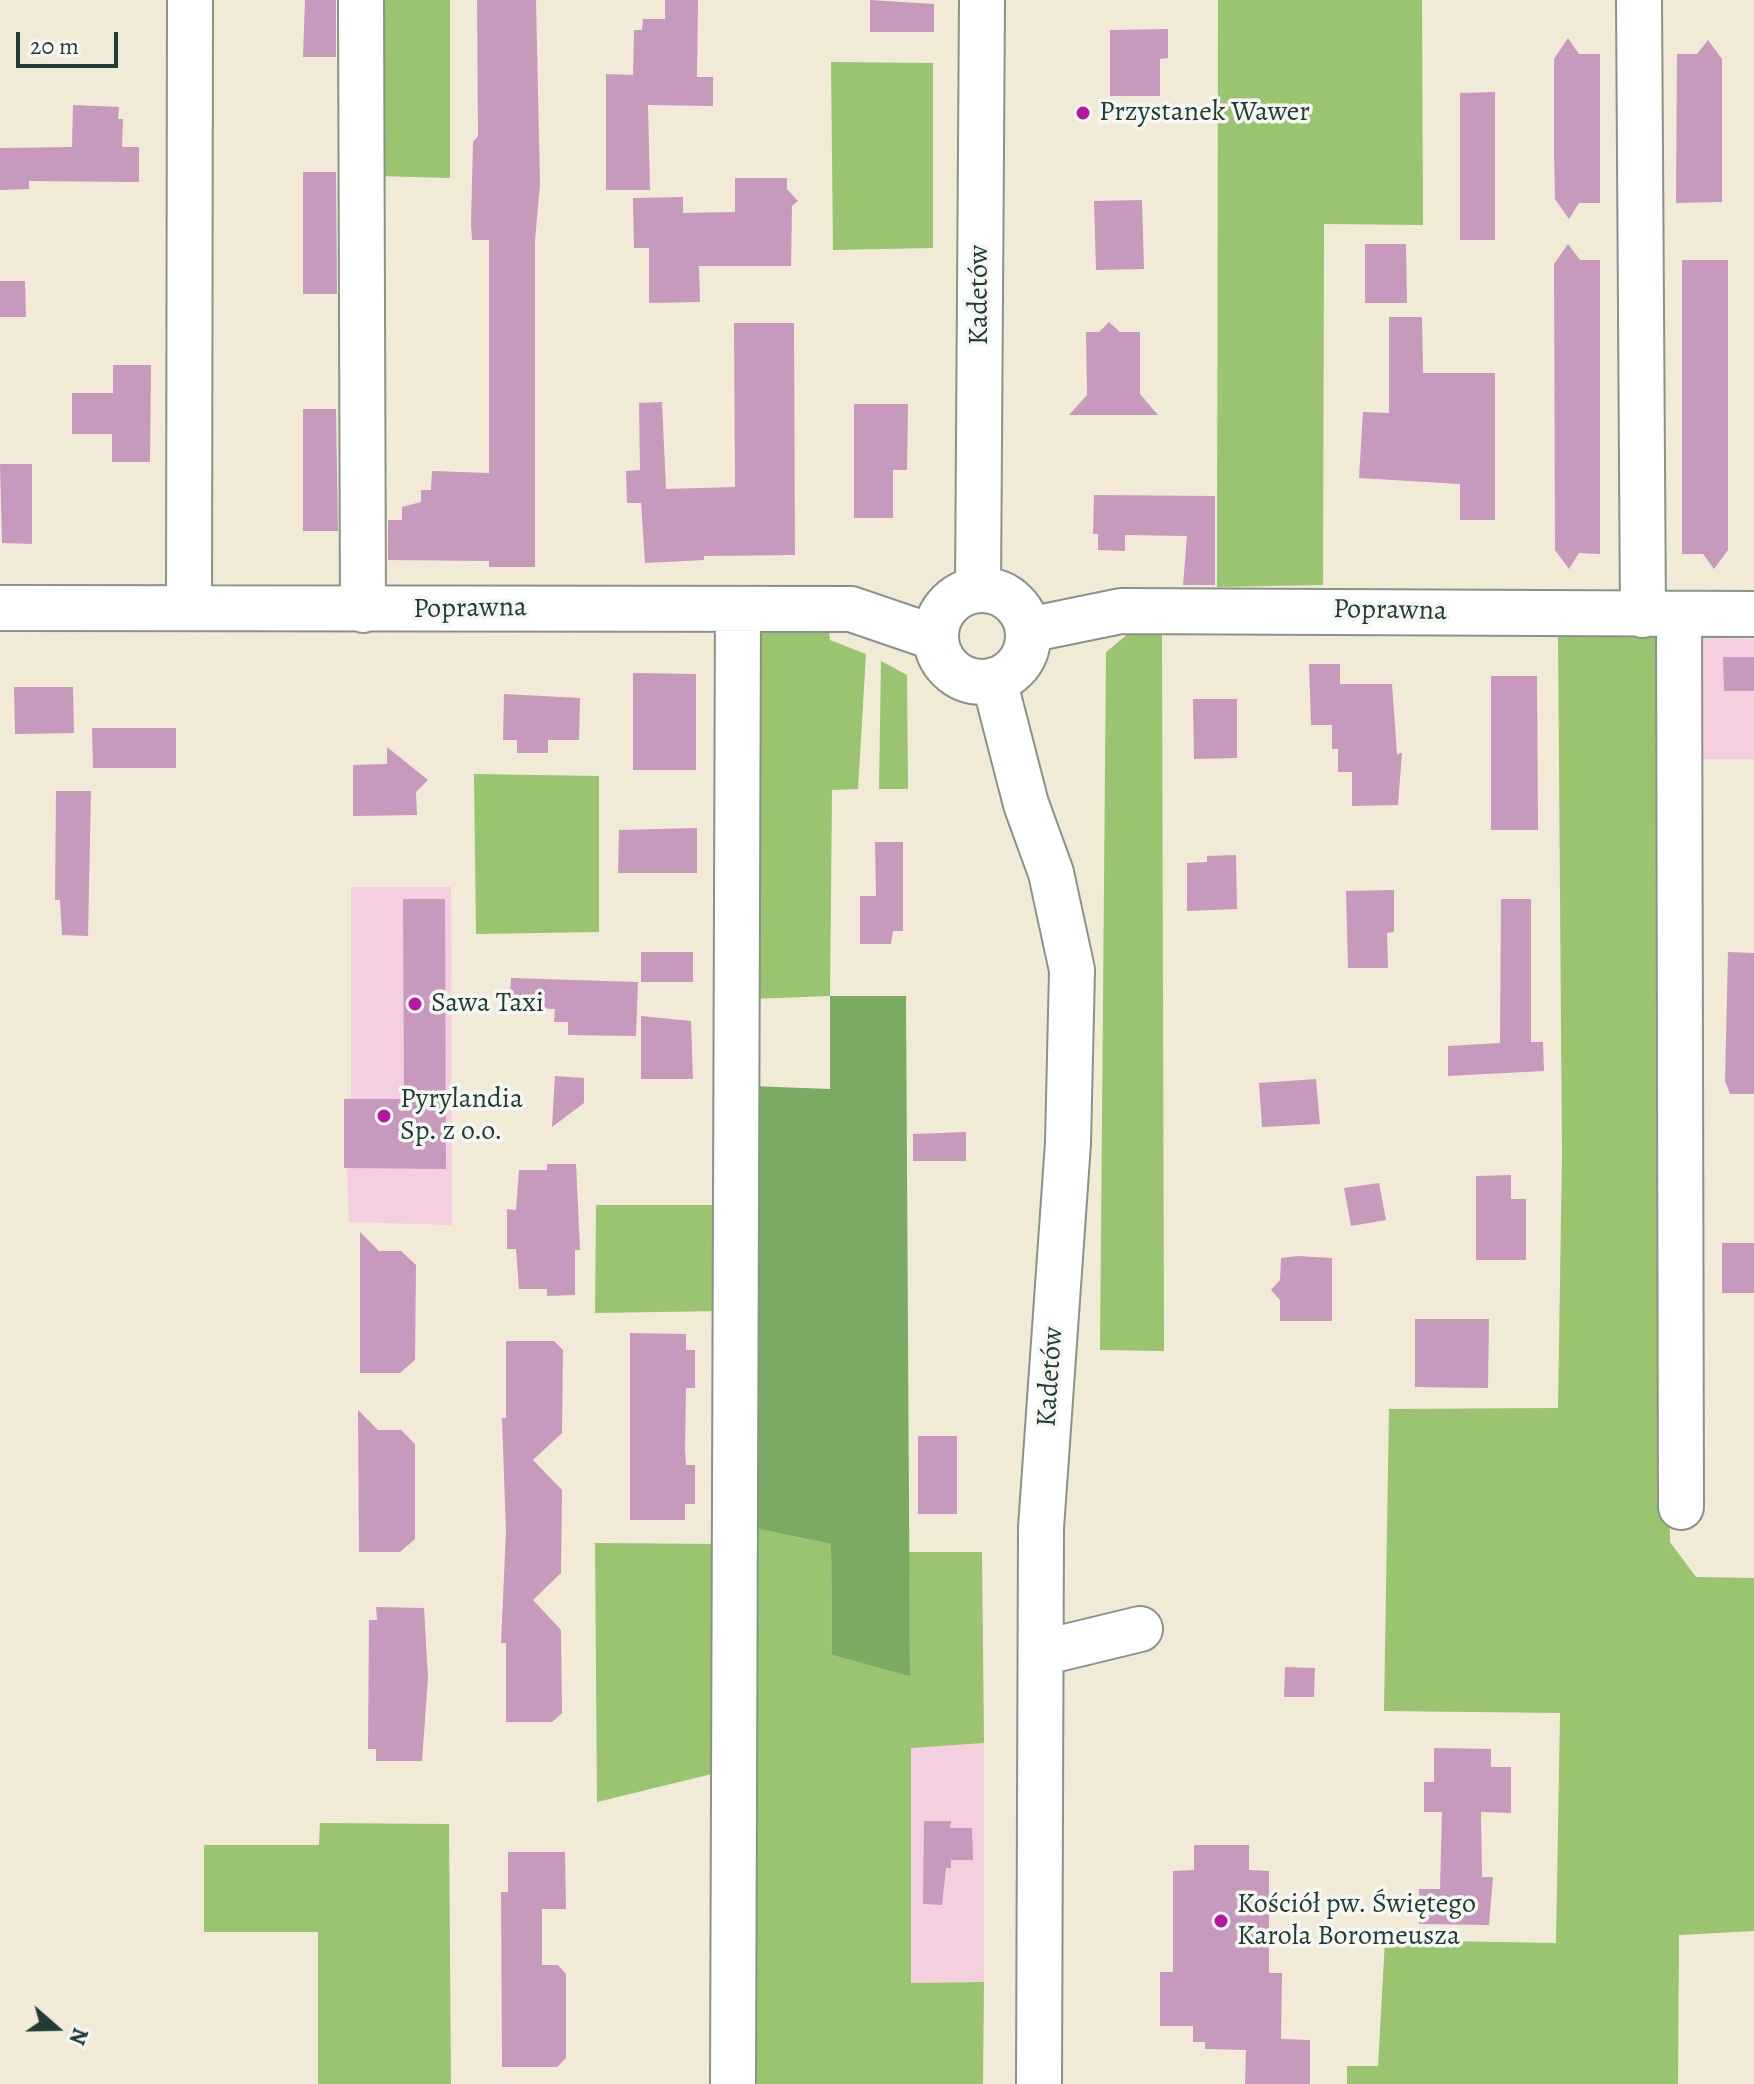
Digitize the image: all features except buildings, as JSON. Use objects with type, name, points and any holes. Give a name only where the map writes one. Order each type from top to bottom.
[{"type":"street","points":[[189,608],[190,0]]},
{"type":"street","points":[[361,0],[363,610]]},
{"type":"street","name":"Kadetów","points":[[978,589],[982,0]]},
{"type":"street","points":[[1639,0],[1661,614],[1681,1507]]},
{"type":"street","points":[[978,589],[992,590],[1017,604],[1028,630],[1024,656],[1006,676],[978,682],[955,673],[940,654],[936,638],[939,620],[947,605],[961,594],[978,589]]},
{"type":"street","name":"Poprawna","points":[[0,608],[851,609],[936,638]]},
{"type":"street","points":[[733,2084],[738,610]]},
{"type":"street","name":"Poprawna","points":[[1028,630],[1121,611],[1754,614]]},
{"type":"street","name":"Kadetów","points":[[994,680],[1026,804],[1051,873],[1072,970],[1068,1143],[1041,1528],[1039,2084]]},
{"type":"street","points":[[1041,1653],[1140,1629]]},
{"type":"shaded area","points":[[1699,638],[1754,639],[1754,759],[1699,759]]},
{"type":"shaded area","points":[[351,887],[451,887],[452,1225],[349,1222],[344,1099],[351,1098]]},
{"type":"shaded area","points":[[984,1743],[984,1982],[911,1983],[911,1747]]},
{"type":"green space","points":[[375,0],[450,0],[450,178],[376,176]]},
{"type":"green space","points":[[1218,0],[1422,0],[1423,225],[1324,224],[1323,585],[1217,587]]},
{"type":"green space","points":[[831,62],[933,63],[933,248],[833,250]]},
{"type":"green space","points":[[753,630],[829,631],[830,640],[866,654],[858,789],[832,790],[830,996],[750,999]]},
{"type":"green space","points":[[1128,634],[1162,635],[1164,1351],[1100,1350],[1106,652]]},
{"type":"green space","points":[[1558,635],[1658,637],[1670,1542],[1696,1577],[1754,1578],[1754,1931],[1679,1935],[1678,2084],[1347,2084],[1347,2066],[1378,2066],[1385,1940],[1556,1943],[1560,1713],[1384,1711],[1389,1409],[1558,1408],[1562,1155]]},
{"type":"green space","points":[[881,661],[907,675],[908,789],[879,789]]},
{"type":"green space","points":[[474,774],[599,776],[599,932],[476,934]]},
{"type":"green space","points":[[830,996],[906,996],[910,1676],[832,1655],[831,1544],[749,1527],[750,1086],[830,1089]]},
{"type":"green space","points":[[596,1205],[721,1205],[721,1311],[595,1313]]},
{"type":"green space","points":[[749,1527],[831,1544],[832,1655],[910,1675],[909,1552],[982,1552],[984,1743],[911,1748],[911,1983],[984,1982],[983,2084],[748,2084]]},
{"type":"green space","points":[[595,1543],[720,1544],[720,1772],[597,1802]]},
{"type":"green space","points":[[320,1823],[449,1824],[451,2084],[318,2084],[318,1932],[204,1932],[204,1845],[319,1845]]},
{"type":"place","name":"Przystanek Wawer","points":[[1083,113]]},
{"type":"place","name":"Sawa Taxi","points":[[415,1004]]},
{"type":"place","name":"Pyrylandia Sp. z o.o.","points":[[384,1116]]},
{"type":"place","name":"Kościół pw. Świętego Karola Boromeusza","points":[[1221,1921]]}]
